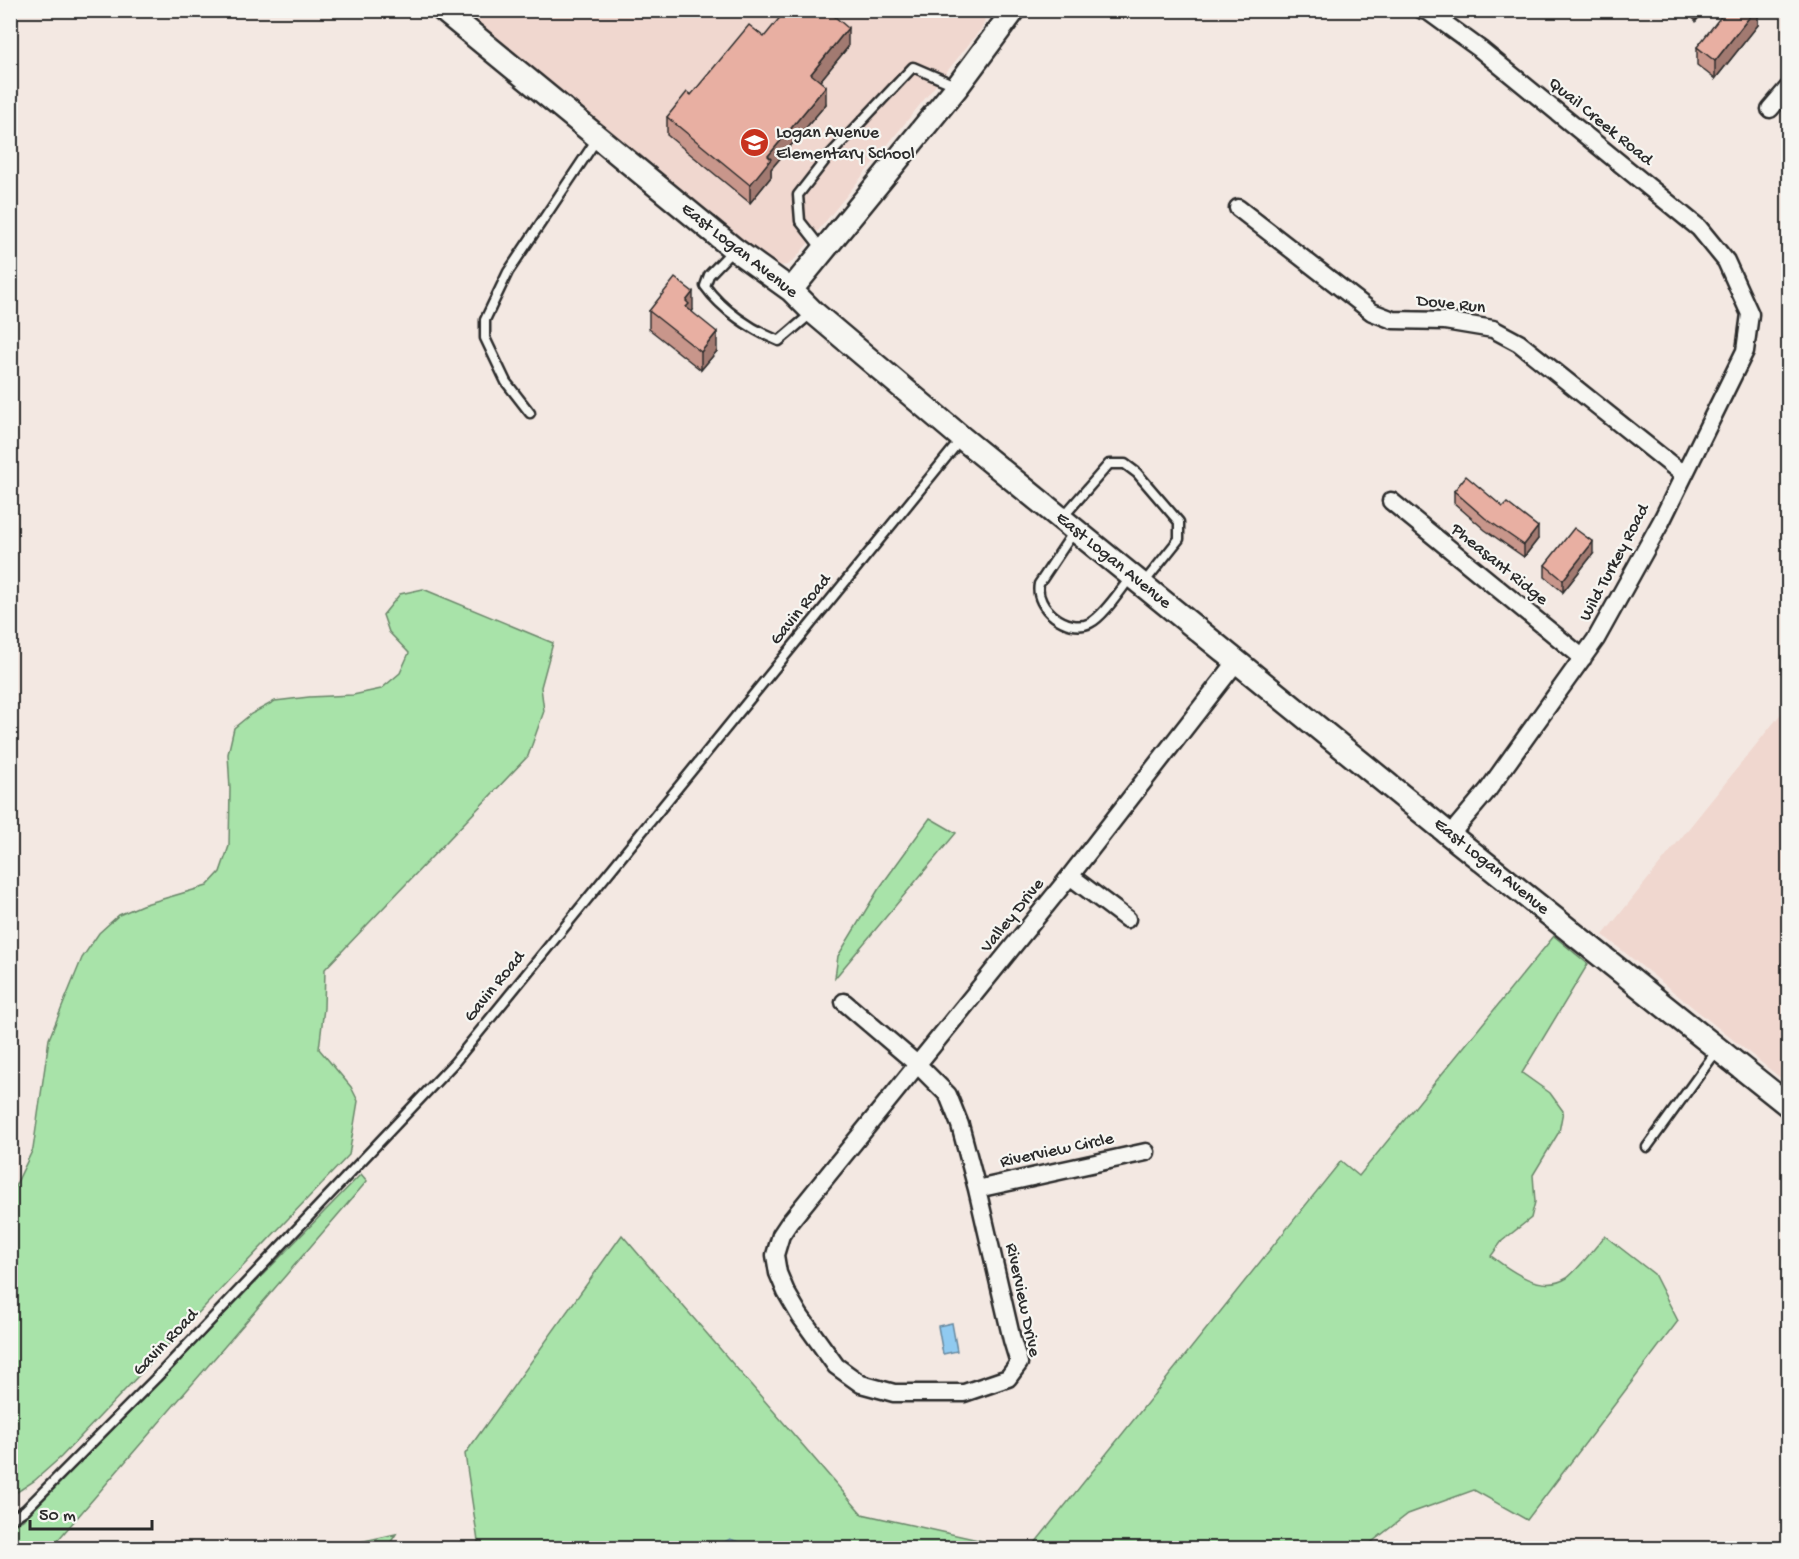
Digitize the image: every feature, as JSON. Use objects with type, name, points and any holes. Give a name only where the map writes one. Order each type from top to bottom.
[{"type":"street","name":"East Logan Avenue","points":[[443,10],[734,249],[791,290],[813,312],[962,438],[1450,835],[1788,1105]]},
{"type":"street","name":"Quail Creek Road","points":[[1422,10],[1429,12],[1480,49],[1699,228],[1726,261],[1736,282]]},
{"type":"street","points":[[791,290],[957,87],[1007,13]]},
{"type":"street","points":[[1770,109],[1788,87]]},
{"type":"street","name":"Dove Run","points":[[1238,208],[1372,312],[1393,320],[1445,321],[1493,329],[1519,344],[1684,475]]},
{"type":"street","name":"Wild Turkey Road","points":[[1450,835],[1488,790],[1583,658],[1602,629],[1661,522],[1745,351],[1750,314],[1736,282]]},
{"type":"street","name":"Pheasant Ridge","points":[[1391,501],[1583,658]]},
{"type":"street","name":"Valley Drive","points":[[814,1191],[1070,876],[1237,661]]},
{"type":"street","points":[[1070,876],[1127,919]]},
{"type":"street","name":"Riverview Drive","points":[[814,1191],[781,1235],[775,1255],[778,1273],[786,1292],[800,1316],[836,1366],[861,1384],[894,1394],[964,1393],[1008,1378],[1019,1363],[977,1189],[960,1125],[948,1095],[918,1065],[844,1002]]},
{"type":"street","name":"Riverview Circle","points":[[977,1189],[1146,1152]]},
{"type":"lane","points":[[823,250],[800,222],[798,195],[826,159],[913,68],[957,87]]},
{"type":"lane","points":[[530,413],[506,382],[485,338],[485,320],[508,272],[598,138]]},
{"type":"lane","points":[[734,249],[709,275],[705,286],[724,307],[766,336],[779,341],[813,312]]},
{"type":"lane","name":"Gavin Road","points":[[10,1520],[26,1510],[156,1378],[454,1063],[962,438]]},
{"type":"lane","points":[[1109,464],[1125,464],[1137,473],[1179,522],[1179,538],[1090,623],[1077,626],[1048,612],[1040,600],[1038,591],[1039,584],[1068,524],[1109,464]]},
{"type":"lane","points":[[1647,1147],[1718,1048]]},
{"type":"shaded area","name":"Logan Avenue Elementary School","points":[[981,10],[985,21],[982,28],[796,258],[788,265],[779,266],[768,263],[457,11]]},
{"type":"shaded area","points":[[1788,705],[1788,1084],[1603,935]]},
{"type":"green space","points":[[423,589],[553,643],[541,687],[544,711],[528,756],[325,969],[324,1008],[319,1049],[351,1087],[358,1101],[349,1155],[61,1457],[34,1481],[11,1496],[11,1195],[33,1149],[49,1039],[82,958],[99,933],[119,915],[142,905],[207,886],[220,872],[229,846],[228,754],[234,728],[251,714],[275,701],[353,695],[381,689],[400,673],[409,653],[389,632],[383,615],[400,594]]},
{"type":"green space","points":[[930,818],[956,833],[835,978],[838,956],[878,890]]},
{"type":"green space","points":[[1554,936],[1588,964],[1522,1073],[1550,1093],[1563,1111],[1559,1132],[1533,1175],[1535,1202],[1531,1218],[1502,1241],[1491,1256],[1527,1279],[1547,1283],[1557,1282],[1571,1275],[1605,1236],[1654,1274],[1678,1321],[1527,1520],[1474,1490],[1408,1514],[1364,1548],[1031,1548],[1341,1161],[1359,1176]]},
{"type":"green space","points":[[361,1174],[367,1181],[51,1548],[11,1548],[11,1527],[23,1520],[53,1490]]},
{"type":"green space","points":[[622,1235],[862,1514],[1014,1548],[747,1548],[744,1544],[718,1545],[713,1548],[479,1548],[465,1454]]},
{"type":"green space","points":[[396,1534],[387,1548],[349,1548],[360,1542]]},
{"type":"water","points":[[952,1323],[957,1351],[943,1354],[938,1326]]},
{"type":"water","points":[[730,1539],[744,1544],[747,1548],[713,1548]]},
{"type":"building","points":[[786,10],[827,10],[848,28],[811,74],[826,86],[768,156],[771,159],[750,185],[667,117],[687,92],[691,95],[749,25],[764,37]]},
{"type":"building","points":[[1726,10],[1755,10],[1715,61],[1697,47]]},
{"type":"building","points":[[675,278],[693,292],[686,301],[689,304],[686,307],[717,332],[701,352],[649,311]]},
{"type":"building","points":[[1466,476],[1503,507],[1507,503],[1538,527],[1524,545],[1485,518],[1454,491]]},
{"type":"building","points":[[1574,528],[1593,542],[1563,580],[1545,565]]},
{"type":"place","name":"Logan Avenue Elementary School","points":[[755,143]]}]
